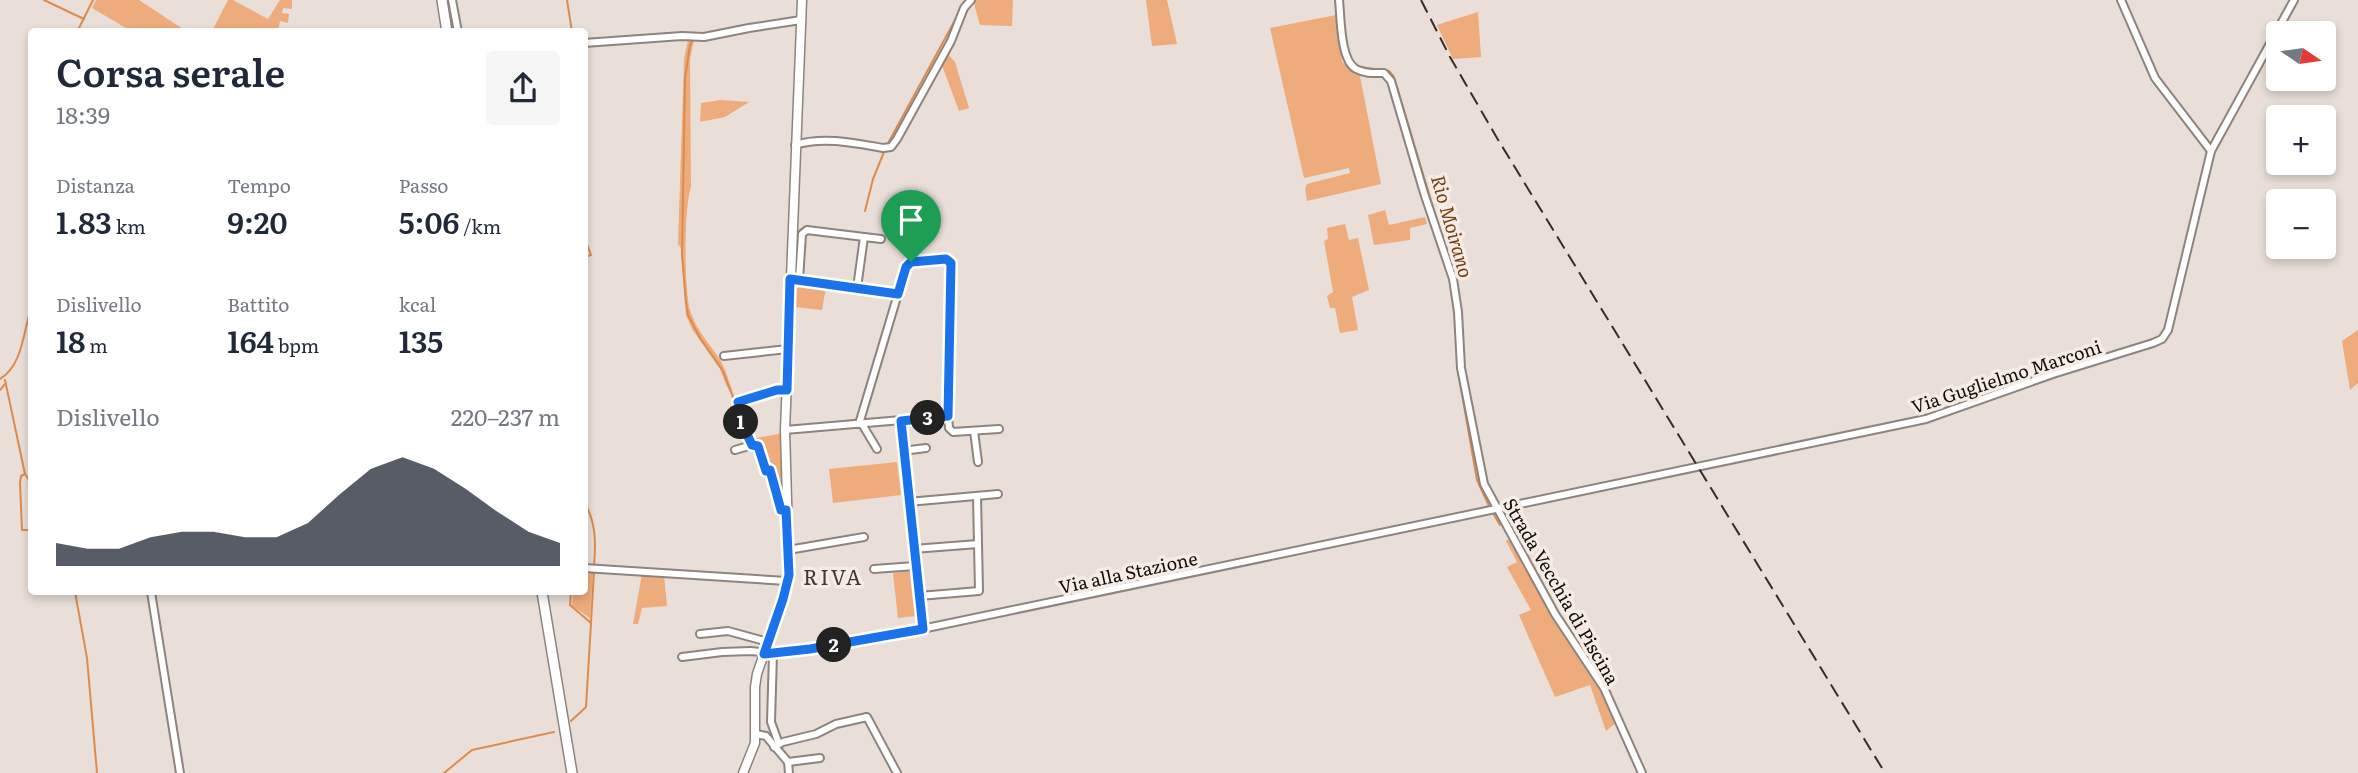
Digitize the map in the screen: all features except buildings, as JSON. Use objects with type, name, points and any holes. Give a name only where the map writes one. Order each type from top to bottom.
[{"type":"highway","points":[[442,0],[446,28]]},
{"type":"highway","points":[[450,0],[454,28]]},
{"type":"highway","points":[[540,595],[567,773]]},
{"type":"highway","points":[[541,595],[572,773]]},
{"type":"main road","points":[[742,773],[751,755],[756,734],[755,687],[768,654],[768,642],[788,581],[785,430],[788,349],[795,280],[795,145],[802,0]]},
{"type":"street","points":[[795,145],[833,141],[891,147],[951,41],[964,8],[971,0]]},
{"type":"street","name":"Strada Vecchia di Piscina","points":[[1339,0],[1345,53],[1353,67],[1368,73],[1384,73],[1391,81],[1453,279],[1461,368],[1484,484],[1555,614],[1599,680],[1642,773]]},
{"type":"street","points":[[2121,0],[2155,78],[2211,151]]},
{"type":"street","name":"Via Guglielmo Marconi","points":[[1497,509],[1926,419],[2162,339],[2171,321],[2211,151],[2294,0]]},
{"type":"street","points":[[588,43],[704,37],[801,20]]},
{"type":"street","points":[[881,239],[807,230],[802,234],[795,280],[898,294]]},
{"type":"street","points":[[857,288],[864,237]]},
{"type":"street","points":[[877,449],[861,424],[906,267],[911,262],[946,259],[951,263],[950,431],[999,429]]},
{"type":"street","points":[[724,356],[788,349]]},
{"type":"street","points":[[752,445],[738,415],[742,413],[738,402],[777,390],[787,390]]},
{"type":"street","points":[[785,430],[948,416]]},
{"type":"street","points":[[901,421],[923,629]]},
{"type":"street","points":[[974,430],[978,462]]},
{"type":"street","points":[[735,450],[758,446],[766,471],[770,470],[781,510],[786,510]]},
{"type":"street","points":[[902,450],[926,448]]},
{"type":"street","points":[[908,502],[998,494]]},
{"type":"street","points":[[919,596],[979,591],[977,496]]},
{"type":"street","name":"Via alla Stazione","points":[[682,657],[722,652],[751,651],[768,654],[874,639],[1497,509]]},
{"type":"street","points":[[788,550],[864,537]]},
{"type":"street","points":[[913,549],[978,544]]},
{"type":"street","points":[[874,569],[915,566]]},
{"type":"street","points":[[588,568],[788,581]]},
{"type":"street","points":[[151,595],[180,773]]},
{"type":"street","points":[[700,634],[728,631],[768,642]]},
{"type":"street","points":[[768,654],[771,722],[776,746]]},
{"type":"street","points":[[776,746],[816,734],[836,724],[867,717],[897,773]]},
{"type":"street","points":[[756,734],[765,735],[776,746],[788,762],[789,773]]},
{"type":"street","points":[[788,762],[820,758]]},
{"type":"shaded area","points":[[96,0],[139,0],[181,28],[126,28],[92,8]]},
{"type":"shaded area","points":[[228,0],[233,0],[268,19],[280,0],[292,0],[292,9],[283,8],[282,13],[289,14],[288,23],[280,21],[279,28],[214,28]]},
{"type":"shaded area","points":[[973,0],[1013,0],[1012,26],[980,25]]},
{"type":"shaded area","points":[[1146,0],[1167,0],[1177,44],[1152,46]]},
{"type":"shaded area","points":[[1478,12],[1481,57],[1453,59],[1437,25]]},
{"type":"shaded area","points":[[1336,15],[1342,62],[1360,76],[1381,184],[1307,201],[1307,184],[1350,173],[1349,168],[1304,178],[1270,28]]},
{"type":"shaded area","points":[[688,40],[694,40],[690,59],[691,187],[686,229],[688,300],[696,324],[721,361],[736,401],[720,369],[692,329],[686,315],[681,248],[678,244],[684,59]]},
{"type":"shaded area","points":[[948,54],[955,62],[969,108],[959,111],[941,63]]},
{"type":"shaded area","points":[[721,100],[749,102],[725,117],[700,122],[701,103]]},
{"type":"shaded area","points":[[1385,210],[1389,225],[1425,217],[1427,224],[1410,228],[1410,240],[1374,245],[1368,215]]},
{"type":"shaded area","points":[[1345,224],[1349,240],[1358,238],[1369,290],[1352,297],[1358,330],[1340,333],[1335,308],[1330,308],[1327,296],[1333,292],[1324,241],[1328,239],[1327,228]]},
{"type":"shaded area","points":[[802,285],[826,287],[822,310],[794,307],[796,289]]},
{"type":"shaded area","points":[[2358,330],[2358,383],[2350,390],[2342,341]]},
{"type":"shaded area","points":[[783,433],[784,507],[776,490],[766,453],[756,438]]},
{"type":"shaded area","points":[[897,462],[901,495],[833,503],[829,469]]},
{"type":"shaded area","points":[[1511,538],[1600,684],[1617,722],[1606,731],[1590,685],[1555,697],[1519,615],[1531,610],[1507,567],[1517,562],[1506,541]]},
{"type":"shaded area","points":[[912,571],[916,616],[898,618],[893,573]]},
{"type":"shaded area","points":[[593,572],[590,618],[572,606],[573,595],[588,595],[588,575]]},
{"type":"shaded area","points":[[642,574],[664,575],[667,606],[642,608],[638,624],[633,624]]},
{"type":"waterway","points":[[44,0],[84,19]]},
{"type":"waterway","name":"Rio Moirano","points":[[79,28],[93,0]]},
{"type":"waterway","points":[[567,0],[571,28]]},
{"type":"waterway","points":[[886,147],[966,0]]},
{"type":"waterway","name":"Rio Moirano","points":[[1335,0],[1337,11]]},
{"type":"waterway","points":[[693,40],[685,78],[682,255],[686,303],[688,315],[723,371],[734,400]]},
{"type":"waterway","name":"Rio Moirano","points":[[1360,67],[1389,71],[1394,77],[1440,231]]},
{"type":"waterway","points":[[865,211],[873,179],[884,152]]},
{"type":"waterway","points":[[588,247],[591,255],[588,256]]},
{"type":"waterway","name":"Rio Moirano","points":[[1446,249],[1455,277]]},
{"type":"waterway","name":"Rio Moirano","points":[[0,379],[14,365],[28,319]]},
{"type":"waterway","name":"Rio Moirano","points":[[1458,371],[1477,480],[1490,508]]},
{"type":"waterway","points":[[5,380],[25,474],[21,476],[20,483],[22,530],[28,530]]},
{"type":"waterway","points":[[0,390],[5,384]]},
{"type":"waterway","points":[[746,425],[758,443]]},
{"type":"waterway","points":[[26,475],[28,479]]},
{"type":"waterway","points":[[588,510],[594,532],[594,566]]},
{"type":"waterway","name":"Rio Moirano","points":[[1493,513],[1500,525]]},
{"type":"waterway","points":[[591,622],[594,572]]},
{"type":"waterway","points":[[76,595],[87,658],[97,773]]},
{"type":"waterway","points":[[571,595],[570,605],[591,623],[586,707],[571,721]]},
{"type":"waterway","points":[[444,773],[472,750],[554,732]]},
{"type":"railway","points":[[1421,0],[1497,138],[1885,773]]},
{"type":"district","name":"RIVA","points":[[833,575]]},
{"type":"route","points":[[946,259],[951,263],[948,416],[901,421],[923,629],[874,639],[764,654],[789,575],[786,510],[781,510],[770,470],[766,471],[758,446],[752,445],[738,415],[742,413],[738,402],[777,390],[787,390],[790,279],[898,294],[906,267],[911,262],[946,259]]}]
